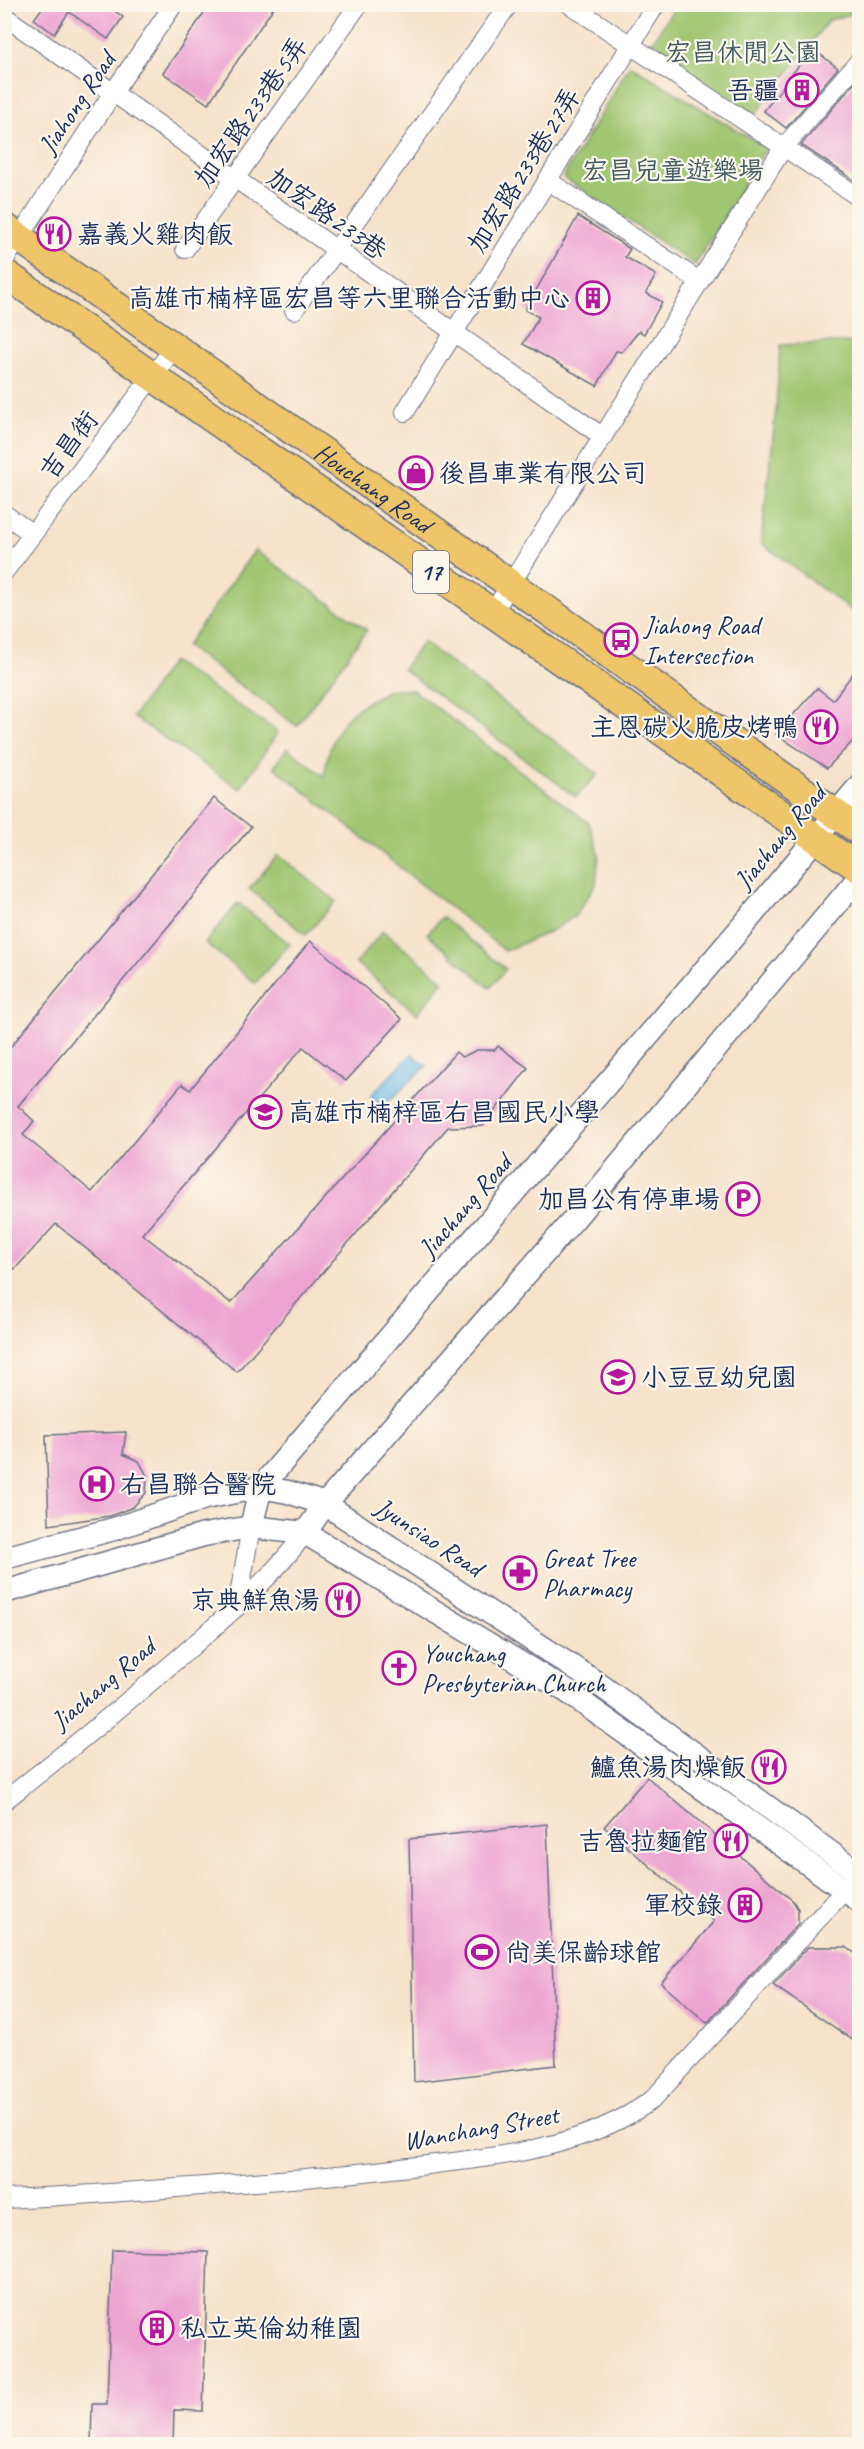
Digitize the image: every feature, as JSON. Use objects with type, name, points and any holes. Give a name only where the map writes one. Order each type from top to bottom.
[{"type":"main road","name":"Houchang Road","points":[[9,242],[174,348],[860,831]]},
{"type":"main road","name":"Houchang Road","points":[[4,273],[860,869]]},
{"type":"street","name":"Jiahong Road","points":[[9,242],[174,4]]},
{"type":"street","name":"加宏路233巷5弄","points":[[185,249],[359,4]]},
{"type":"street","points":[[294,310],[509,4]]},
{"type":"street","points":[[569,4],[630,47],[860,198]]},
{"type":"street","name":"加宏路233巷27弄","points":[[405,412],[656,4]]},
{"type":"street","name":"加宏路233巷","points":[[4,16],[453,334],[603,437]]},
{"type":"street","points":[[492,614],[783,148],[860,60]]},
{"type":"street","points":[[547,180],[699,282]]},
{"type":"street","name":"吉昌街","points":[[4,572],[174,348]]},
{"type":"street","points":[[4,514],[33,534]]},
{"type":"street","name":"Jiachang Road","points":[[237,1607],[251,1527],[261,1487],[860,784]]},
{"type":"street","name":"Jiachang Road","points":[[4,1802],[154,1680],[274,1573],[325,1504],[575,1218],[860,876]]},
{"type":"street","name":"Jyunsiao Road","points":[[4,1558],[114,1530],[205,1498],[261,1487],[288,1491],[325,1504],[600,1685],[856,1885]]},
{"type":"street","points":[[4,1592],[204,1535],[251,1527],[305,1533],[565,1690],[856,1885]]},
{"type":"street","name":"Wanchang Street","points":[[4,2199],[120,2194],[341,2175],[494,2157],[536,2150],[582,2136],[615,2123],[652,2100],[856,1885]]},
{"type":"green space","name":"宏昌休閒公園","points":[[859,4],[860,12],[829,20],[754,116],[650,46],[676,5]]},
{"type":"green space","name":"宏昌兒童遊樂場","points":[[630,65],[766,148],[695,265],[563,177]]},
{"type":"green space","points":[[860,342],[859,616],[761,543],[776,410],[780,345]]},
{"type":"green space","points":[[255,550],[367,630],[297,726],[186,646]]},
{"type":"green space","points":[[423,642],[598,774],[576,797],[403,669]]},
{"type":"green space","points":[[172,661],[278,732],[240,789],[133,717]]},
{"type":"green space","points":[[392,689],[413,690],[589,823],[599,854],[596,884],[575,916],[549,932],[505,951],[274,767],[287,748],[324,776],[332,744],[344,722],[363,705]]},
{"type":"green space","points":[[278,855],[336,901],[306,935],[249,889]]},
{"type":"green space","points":[[238,903],[290,944],[255,983],[205,943]]},
{"type":"green space","points":[[442,917],[506,969],[490,988],[427,934]]},
{"type":"green space","points":[[383,931],[444,981],[417,1014],[356,963]]},
{"type":"water","points":[[412,1054],[427,1066],[382,1107],[370,1096]]},
{"type":"building","points":[[45,4],[105,4],[123,17],[108,39],[69,12],[54,34],[34,19]]},
{"type":"building","points":[[210,4],[276,4],[208,104],[163,73]]},
{"type":"building","name":"吾疆","points":[[812,48],[838,68],[786,128],[764,111]]},
{"type":"building","points":[[856,81],[860,84],[860,184],[801,145]]},
{"type":"building","name":"高雄市楠梓區宏昌等六里聯合活動中心","points":[[578,216],[630,249],[625,257],[656,275],[646,293],[662,302],[644,334],[639,331],[622,352],[616,351],[597,386],[523,344],[539,317],[525,310]]},
{"type":"building","name":"主恩碳火脆皮烤鴨","points":[[860,664],[860,734],[827,768],[776,734],[817,688],[833,700]]},
{"type":"building","points":[[214,798],[251,827],[18,1106],[34,1121],[23,1135],[92,1192],[182,1084],[190,1090],[310,941],[402,1019],[346,1081],[303,1047],[142,1234],[231,1303],[456,1052],[462,1057],[477,1050],[495,1050],[498,1046],[528,1068],[483,1126],[448,1127],[237,1372],[56,1224],[15,1269],[4,1261],[4,1055]]},
{"type":"building","name":"右昌聯合醫院","points":[[126,1432],[123,1454],[139,1461],[147,1476],[146,1493],[133,1507],[110,1516],[49,1525],[46,1435]]},
{"type":"building","name":"軍校錄","points":[[647,1777],[793,1901],[798,1909],[798,1924],[707,2023],[661,1983],[714,1921],[604,1827]]},
{"type":"building","name":"尚美保齡球館","points":[[547,1824],[556,2065],[414,2082],[409,1839]]},
{"type":"building","points":[[808,1947],[846,1947],[860,1957],[860,2045],[773,1985]]},
{"type":"building","name":"私立英倫幼稚園","points":[[112,2250],[208,2252],[203,2411],[174,2410],[173,2445],[91,2445],[92,2404],[107,2404]]},
{"type":"place","name":"吾疆","points":[[802,90]]},
{"type":"place","name":"嘉義火雞肉飯","points":[[54,234]]},
{"type":"place","name":"高雄市楠梓區宏昌等六里聯合活動中心","points":[[593,298]]},
{"type":"place","name":"後昌車業有限公司","points":[[416,473]]},
{"type":"place","name":"Jiahong Road Intersection","points":[[621,640]]},
{"type":"place","name":"主恩碳火脆皮烤鴨","points":[[821,727]]},
{"type":"place","name":"高雄市楠梓區右昌國民小學","points":[[265,1112]]},
{"type":"place","name":"加昌公有停車場","points":[[743,1199]]},
{"type":"place","name":"小豆豆幼兒園","points":[[618,1377]]},
{"type":"place","name":"右昌聯合醫院","points":[[97,1484]]},
{"type":"place","name":"Great Tree Pharmacy","points":[[520,1573]]},
{"type":"place","name":"京典鮮魚湯","points":[[343,1600]]},
{"type":"place","name":"Youchang Presbyterian Church","points":[[399,1668]]},
{"type":"place","name":"鱸魚湯肉燥飯","points":[[769,1767]]},
{"type":"place","name":"吉魯拉麵館","points":[[731,1841]]},
{"type":"place","name":"軍校錄","points":[[745,1905]]},
{"type":"place","name":"尚美保齡球館","points":[[482,1952]]},
{"type":"place","name":"私立英倫幼稚園","points":[[157,2328]]}]
